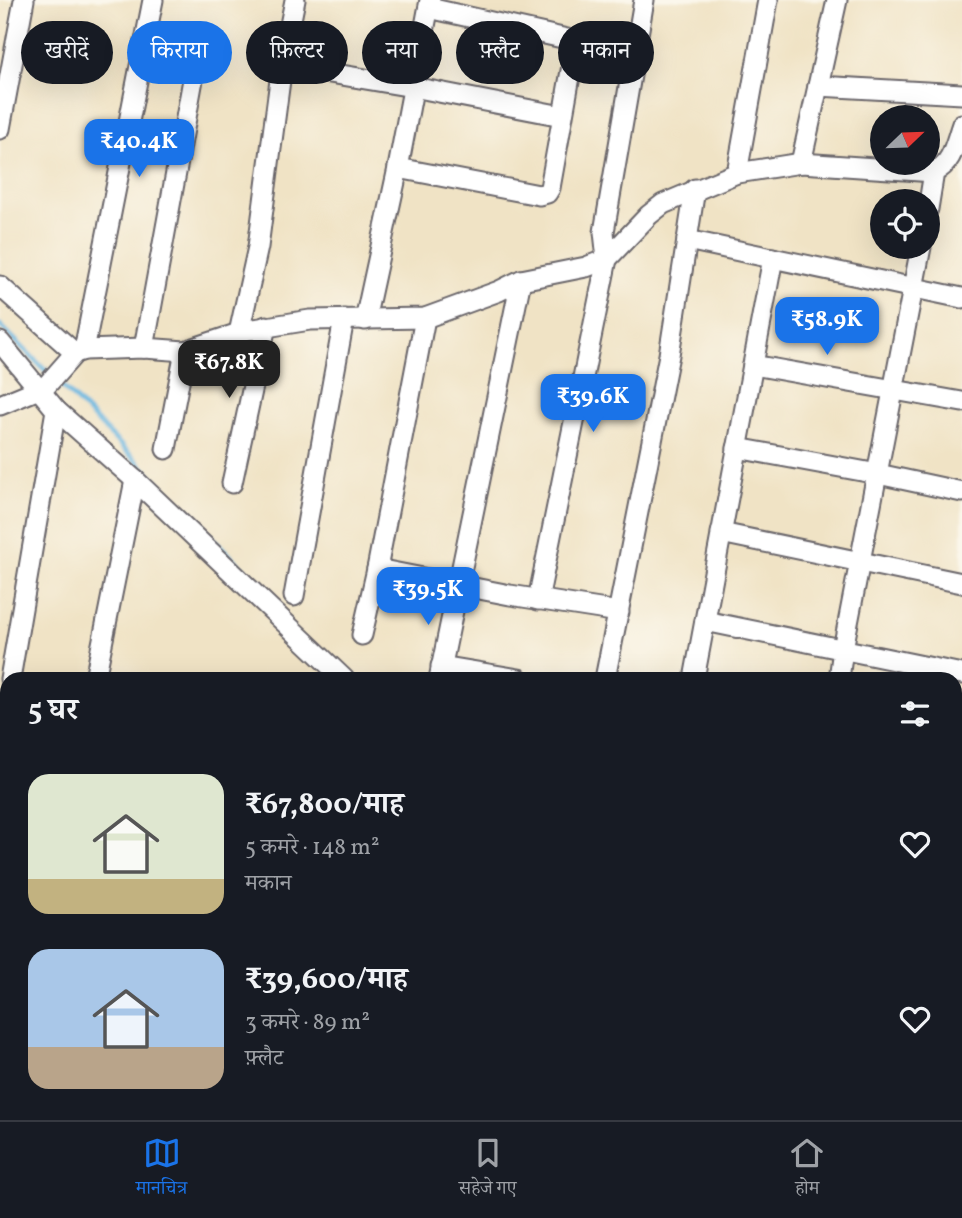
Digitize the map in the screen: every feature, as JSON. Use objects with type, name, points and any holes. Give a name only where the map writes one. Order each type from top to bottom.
[{"type":"street","points":[[0,129],[24,0]]},
{"type":"street","points":[[0,405],[49,382],[80,351],[153,0]]},
{"type":"street","points":[[291,21],[295,0]]},
{"type":"street","points":[[538,600],[607,259],[605,220],[644,0]]},
{"type":"street","points":[[737,173],[768,0]]},
{"type":"street","points":[[801,163],[837,0]]},
{"type":"street","points":[[365,320],[398,168],[429,4],[567,39],[574,54],[550,188],[544,195],[398,168]]},
{"type":"street","points":[[348,76],[562,116]]},
{"type":"street","points":[[144,348],[192,84]]},
{"type":"street","points":[[239,333],[258,247],[279,84]]},
{"type":"street","points":[[818,86],[962,94]]},
{"type":"street","points":[[940,169],[949,160],[962,124]]},
{"type":"street","points":[[0,286],[80,351],[144,348],[185,351],[266,326],[326,318],[425,318],[522,280],[586,267],[607,259],[663,204],[737,173],[801,163],[870,168]]},
{"type":"street","points":[[606,672],[669,355],[695,189]]},
{"type":"street","points":[[687,240],[962,298]]},
{"type":"street","points":[[695,672],[773,258]]},
{"type":"street","points":[[840,672],[919,259]]},
{"type":"street","points":[[440,672],[522,280]]},
{"type":"street","points":[[362,635],[425,318]]},
{"type":"street","points":[[294,596],[344,319]]},
{"type":"street","points":[[232,483],[266,326]]},
{"type":"street","points":[[0,342],[49,382],[56,410],[11,672]]},
{"type":"street","points":[[166,449],[185,351]]},
{"type":"street","points":[[753,365],[962,402]]},
{"type":"street","points":[[56,410],[135,480],[337,672]]},
{"type":"street","points":[[737,448],[962,492]]},
{"type":"street","points":[[96,672],[135,480]]},
{"type":"street","points":[[721,533],[962,583]]},
{"type":"street","points":[[377,569],[538,600],[619,612]]},
{"type":"street","points":[[705,621],[951,672]]},
{"type":"waterway","points":[[0,325],[50,375]]},
{"type":"waterway","points":[[57,381],[262,588]]}]
